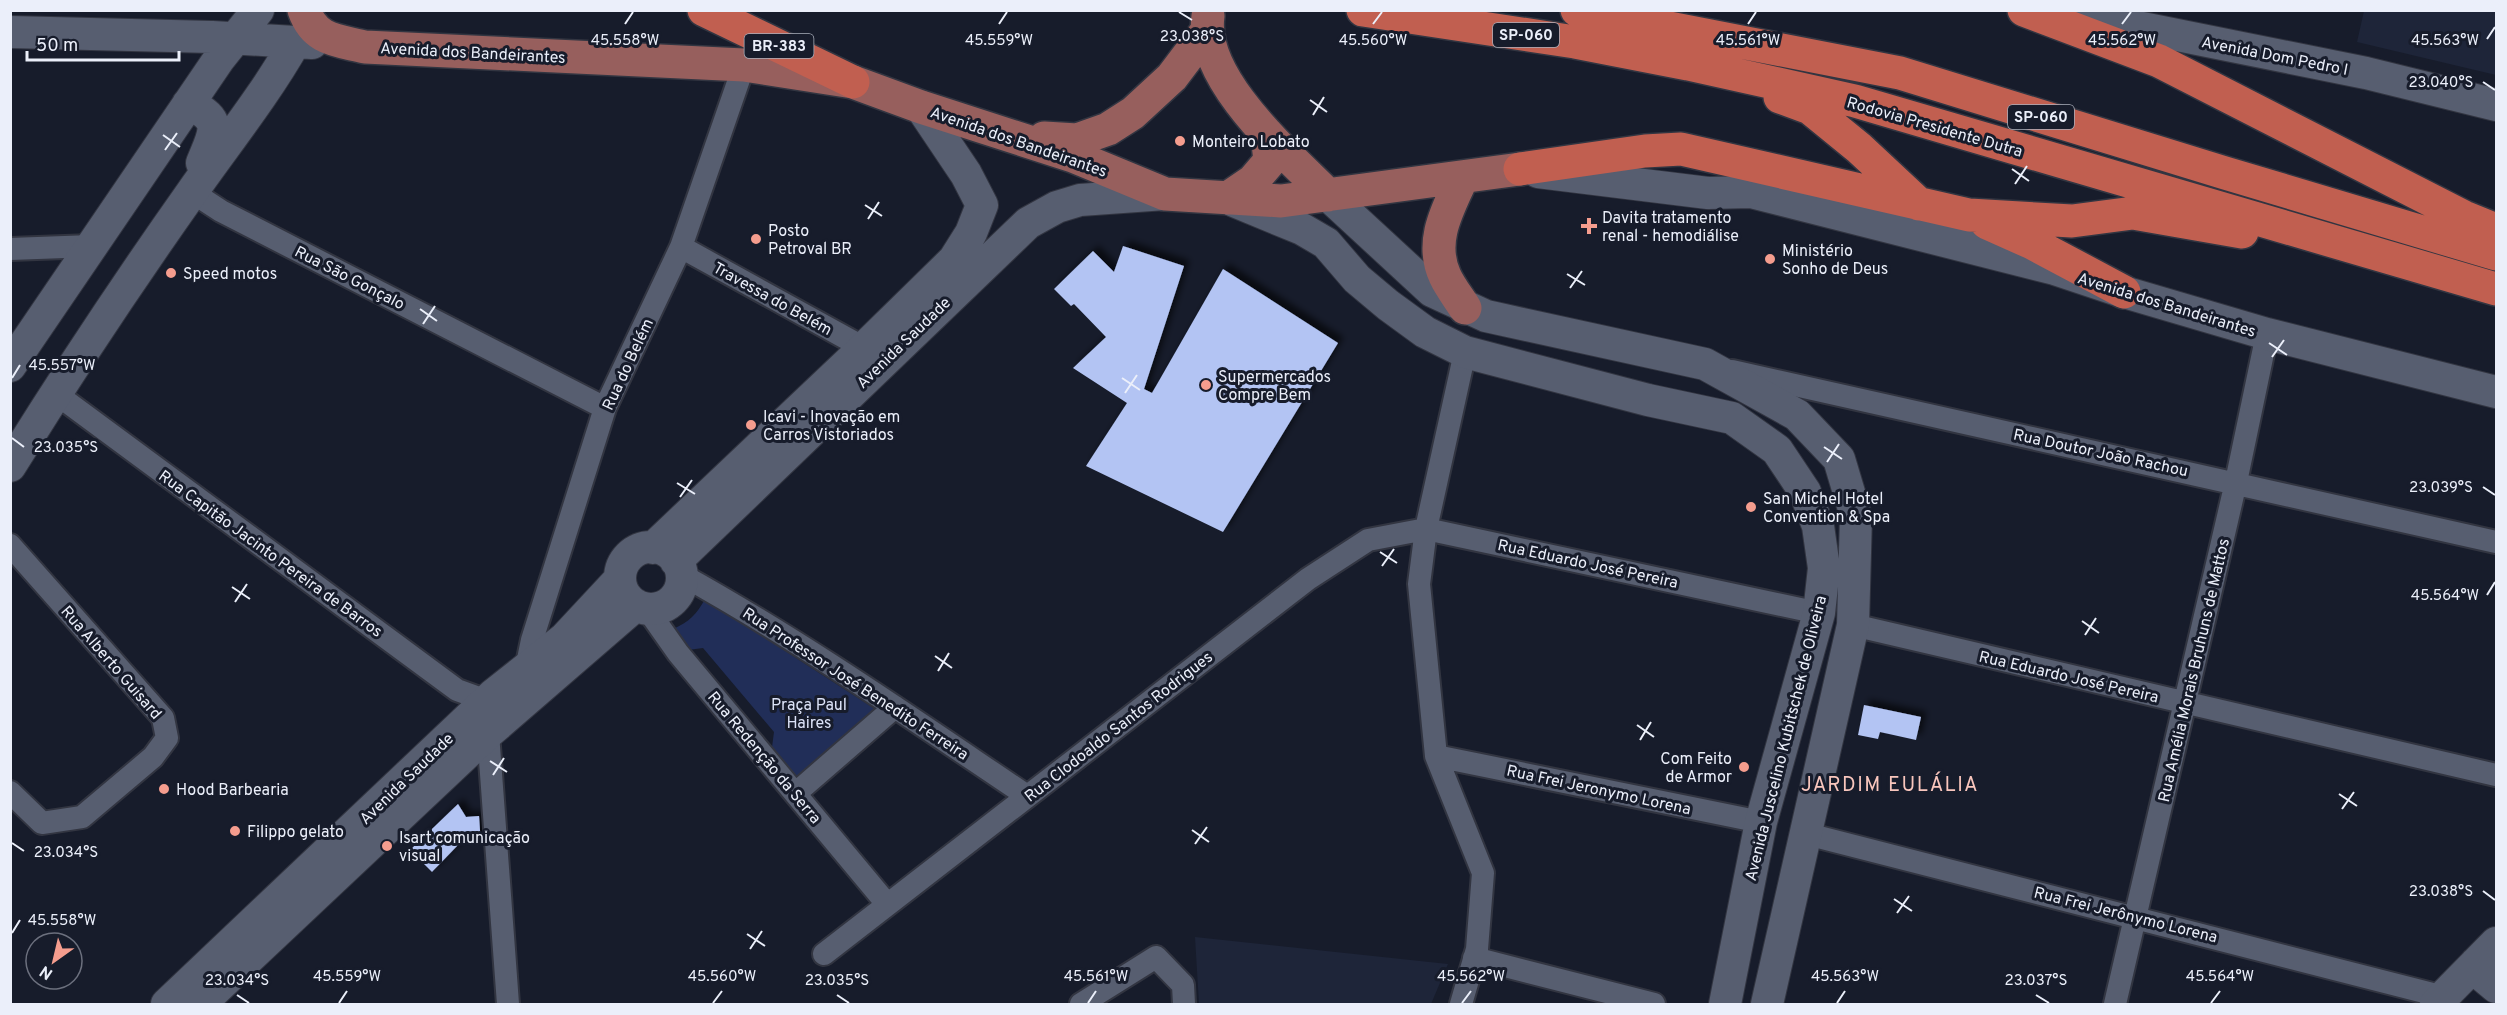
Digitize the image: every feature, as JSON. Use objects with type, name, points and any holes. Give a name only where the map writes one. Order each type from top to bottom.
[{"type":"highway","name":"BR-383","points":[[704,10],[853,82]]},
{"type":"highway","name":"Rodovia Presidente Dutra","points":[[1364,10],[1575,42],[1855,101],[2046,159],[2214,205],[2496,288]]},
{"type":"highway","name":"SP-060","points":[[1577,10],[1900,74],[2496,254]]},
{"type":"highway","points":[[2024,10],[2158,61],[2464,218],[2496,230]]},
{"type":"highway","points":[[1688,64],[1810,108],[1859,148],[1920,205]]},
{"type":"highway","points":[[1520,169],[1645,151],[1681,149],[1969,215],[2072,221],[2133,213],[2388,256]]},
{"type":"highway","points":[[1969,215],[2032,243],[2124,292]]},
{"type":"main road","points":[[10,366],[188,104],[234,39],[258,10]]},
{"type":"main road","name":"Avenida dos Bandeirantes","points":[[304,10],[310,26],[322,36],[365,47]]},
{"type":"main road","name":"Avenida Dom Pedro I","points":[[2053,10],[2366,73],[2496,105]]},
{"type":"main road","points":[[1012,136],[1077,140],[1108,129],[1133,113],[1173,77],[1207,21]]},
{"type":"main road","name":"Avenida Juscelino Kubitschek de Oliveira","points":[[1207,21],[1212,55],[1226,83],[1267,134],[1328,195],[1432,291],[1486,316],[1705,364],[1797,415],[1839,459],[1856,516],[1853,625],[1767,1005]]},
{"type":"main road","name":"Avenida dos Bandeirantes","points":[[10,32],[234,39],[744,64],[853,82],[921,107],[1073,156],[1165,194],[1281,201],[1520,169],[1708,193],[1751,192],[2055,269],[2267,334],[2496,392]]},
{"type":"main road","points":[[10,466],[55,393],[192,192],[273,81],[296,42]]},
{"type":"main road","points":[[188,104],[205,111],[214,122],[214,131],[192,192]]},
{"type":"main road","name":"Avenida Saudade","points":[[670,561],[864,348],[954,260],[971,233],[982,205],[966,174],[921,107]]},
{"type":"main road","points":[[1228,198],[1253,181],[1270,161],[1267,134]]},
{"type":"main road","points":[[1462,178],[1440,228],[1438,254],[1444,276],[1465,308]]},
{"type":"main road","name":"Avenida Saudade","points":[[670,561],[1028,223],[1057,207],[1080,200],[1165,194]]},
{"type":"main road","name":"Avenida Juscelino Kubitschek de Oliveira","points":[[1228,198],[1302,229],[1326,243],[1357,279],[1388,305],[1425,332],[1465,352],[1629,395],[1732,418],[1777,450],[1805,492],[1818,526],[1824,568],[1819,613],[1761,822],[1725,1005]]},
{"type":"main road","points":[[1629,395],[1638,349]]},
{"type":"main road","name":"Avenida Saudade","points":[[167,1005],[493,695],[565,638],[620,579],[626,560],[643,548],[670,561]]},
{"type":"main road","name":"Avenida Saudade","points":[[200,1005],[488,733],[641,607],[656,609],[673,600],[678,593],[670,561]]},
{"type":"main road","points":[[620,579],[622,589],[628,598],[641,607]]},
{"type":"main road","points":[[1789,723],[1827,732]]},
{"type":"main road","points":[[2440,1001],[2486,953]]},
{"type":"main road","points":[[2486,953],[2478,972],[2496,987]]},
{"type":"main road","points":[[2492,1005],[2496,999]]},
{"type":"street","name":"Rua do Belém","points":[[526,669],[532,640],[605,408],[681,247],[744,64]]},
{"type":"street","name":"Rua São Gonçalo","points":[[192,192],[221,211],[605,408]]},
{"type":"street","points":[[10,249],[92,246]]},
{"type":"street","name":"Travessa do Belém","points":[[681,247],[864,348]]},
{"type":"street","name":"Rua Amélia Morais Bruhuns de Mattos","points":[[2115,1005],[2236,482],[2267,334]]},
{"type":"street","points":[[1461,1005],[1477,949],[1483,873],[1436,756],[1419,584],[1426,529],[1465,352]]},
{"type":"street","name":"Rua Doutor João Rachou","points":[[1705,364],[2496,542]]},
{"type":"street","name":"Rua Capitão Jacinto Pereira de Barros","points":[[55,393],[457,690],[479,698],[493,695]]},
{"type":"street","name":"Rua Eduardo José Pereira","points":[[1426,529],[1819,613]]},
{"type":"street","name":"Rua Clodoaldo Santos Rodrigues","points":[[824,954],[1308,579],[1368,540],[1426,529]]},
{"type":"street","name":"Rua Alberto Guisard","points":[[10,545],[163,718],[167,738],[153,757],[81,818],[42,824],[10,792]]},
{"type":"street","name":"Rua Professor José Benedito Ferreira","points":[[670,561],[1027,796]]},
{"type":"street","name":"Rua Redenção da Serra","points":[[641,607],[887,904]]},
{"type":"street","name":"Rua Eduardo José Pereira","points":[[1853,625],[2496,775]]},
{"type":"street","points":[[796,794],[895,707]]},
{"type":"street","points":[[488,733],[508,1005]]},
{"type":"street","name":"Rua Frei Jeronymo Lorena","points":[[1436,756],[1761,822]]},
{"type":"street","name":"Rua Frei Jerônymo Lorena","points":[[1807,834],[2137,917],[2440,1001]]},
{"type":"street","points":[[1081,1005],[1156,957],[1183,985],[1184,1005]]},
{"type":"street","points":[[1474,958],[1654,1005]]},
{"type":"shaded area","points":[[2364,11],[2496,11],[2496,75],[2357,42]]},
{"type":"shaded area","points":[[1195,937],[1448,964],[1431,1004],[1199,1004]]},
{"type":"green space","name":"Praça Paul Haires","points":[[705,599],[875,709],[794,779],[771,755],[774,732],[703,648],[688,650],[673,629],[692,617]]},
{"type":"building","name":"Supermercados Compre Bem","points":[[1123,246],[1184,266],[1144,389],[1152,393],[1223,269],[1338,343],[1223,532],[1086,466],[1127,403],[1073,368],[1106,337],[1074,304],[1071,306],[1054,289],[1093,251],[1114,272]]},
{"type":"building","points":[[1864,705],[1921,717],[1916,740],[1880,732],[1878,739],[1858,735]]},
{"type":"building","points":[[458,804],[466,817],[479,816],[481,845],[459,844],[432,872],[410,850]]},
{"type":"place","name":"Monteiro Lobato","points":[[1180,141]]},
{"type":"place","name":"Davita tratamento renal - hemodiálise","points":[[1589,226]]},
{"type":"place","name":"Posto Petroval BR","points":[[756,239]]},
{"type":"place","name":"Ministério Sonho de Deus","points":[[1770,259]]},
{"type":"place","name":"Speed motos","points":[[171,273]]},
{"type":"place","name":"Supermercados Compre Bem","points":[[1206,385]]},
{"type":"place","name":"Icavi - Inovação em Carros Vistoriados","points":[[751,425]]},
{"type":"place","name":"San Michel Hotel Convention & Spa","points":[[1751,507]]},
{"type":"place","name":"Com Feito de Armor","points":[[1744,767]]},
{"type":"place","name":"Hood Barbearia","points":[[164,789]]},
{"type":"place","name":"Filippo gelato","points":[[235,831]]},
{"type":"place","name":"Isart comunicação visual","points":[[387,846]]},
{"type":"district","name":"JARDIM EULÁLIA","points":[[1890,784]]}]
